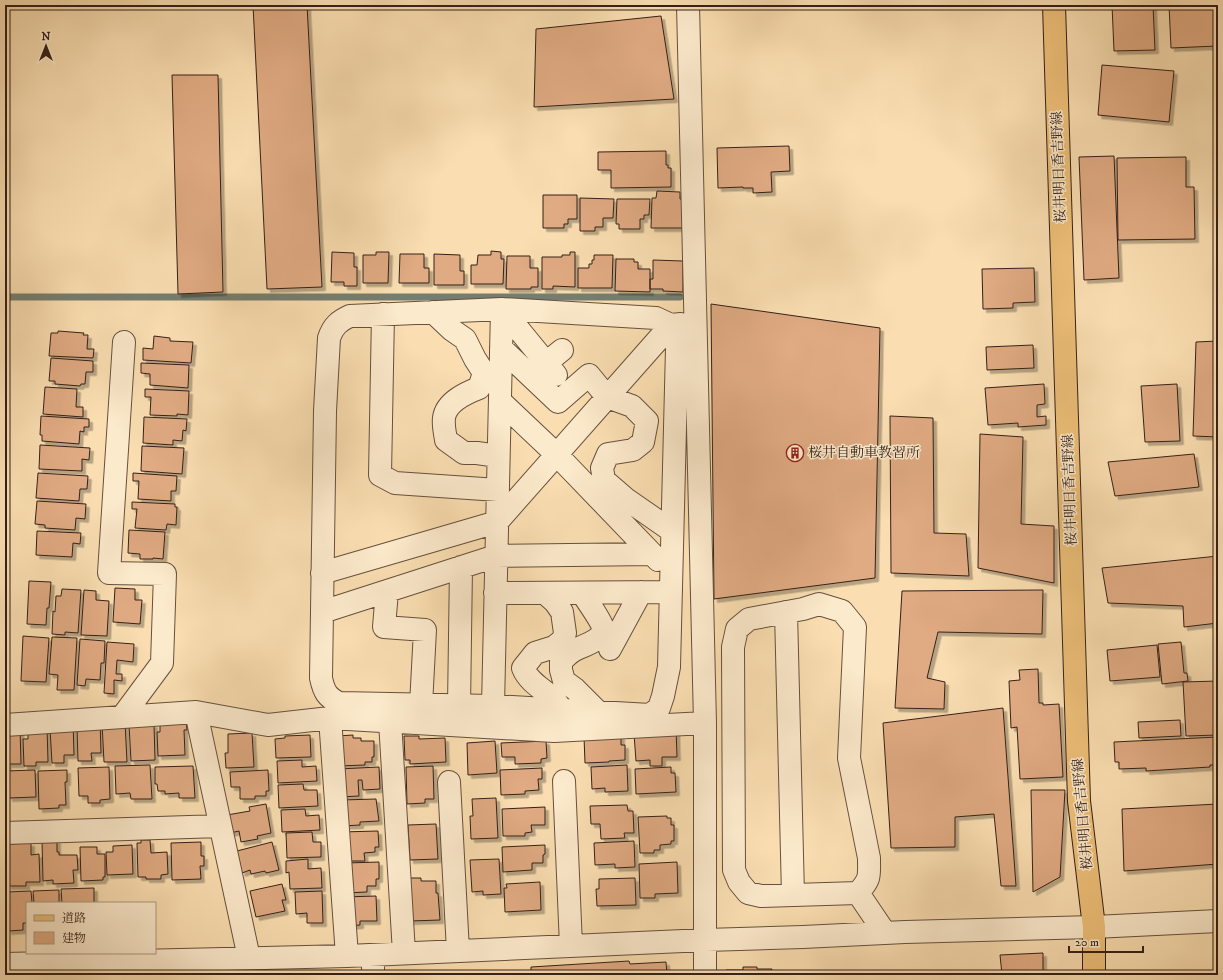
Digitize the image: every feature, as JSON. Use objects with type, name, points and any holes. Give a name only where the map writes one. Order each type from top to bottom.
[{"type":"main road","name":"桜井明日香吉野線","points":[[1054,5],[1080,801],[1094,927],[1094,975]]},
{"type":"street","points":[[688,5],[705,723],[705,975]]},
{"type":"street","points":[[671,325],[677,348],[669,668],[664,696],[659,708],[650,715],[493,706],[339,703],[330,699],[323,690],[321,678],[325,412],[329,338],[332,329],[340,321],[350,316],[502,309],[656,318],[671,325],[696,324]]},
{"type":"street","points":[[493,706],[502,309]]},
{"type":"street","points":[[502,309],[555,363]]},
{"type":"street","points":[[433,312],[452,330],[465,339],[484,373],[479,388],[465,393],[450,406],[444,416],[446,440],[464,453],[498,456]]},
{"type":"street","points":[[383,314],[380,475],[395,483],[498,490]]},
{"type":"street","points":[[322,572],[497,522],[671,325]]},
{"type":"street","points":[[122,717],[162,663],[165,574],[109,573],[124,342]]},
{"type":"street","points":[[501,348],[558,402],[589,375],[607,397],[632,406],[648,420],[643,442],[633,450],[608,454],[602,468],[604,480],[626,499],[672,531]]},
{"type":"street","points":[[500,401],[556,454],[652,554],[671,583]]},
{"type":"street","points":[[322,612],[496,556],[652,554]]},
{"type":"street","points":[[459,706],[461,567]]},
{"type":"street","points":[[495,593],[641,592],[671,583]]},
{"type":"street","points":[[387,591],[384,627],[425,630],[421,705]]},
{"type":"street","points":[[610,649],[629,632],[641,592]]},
{"type":"street","points":[[545,593],[555,602],[562,612],[566,633],[563,640],[554,647],[535,653],[523,668],[526,676],[545,693],[554,698],[562,710]]},
{"type":"street","points":[[582,593],[600,620],[603,628],[602,634],[590,644],[571,652],[561,661],[561,670],[564,681],[575,689],[598,712]]},
{"type":"street","points":[[819,604],[842,611],[855,627],[849,758],[869,858],[868,882],[858,893],[761,896],[748,893],[739,882],[734,870],[733,646],[737,629],[749,619],[786,612],[819,604]]},
{"type":"street","points":[[786,612],[793,895]]},
{"type":"street","points":[[703,618],[733,646]]},
{"type":"street","points":[[5,725],[196,712],[268,725],[330,718],[554,731],[705,723]]},
{"type":"street","points":[[196,712],[249,958]]},
{"type":"street","points":[[330,718],[347,956]]},
{"type":"street","points":[[390,721],[404,954]]},
{"type":"street","points":[[564,781],[571,946]]},
{"type":"street","points":[[450,782],[458,951]]},
{"type":"street","points":[[5,833],[220,826]]},
{"type":"street","points":[[858,893],[885,933]]},
{"type":"street","points":[[5,964],[347,956],[373,965],[404,954],[458,951],[706,940],[1094,927],[1218,921]]},
{"type":"building","points":[[253,5],[307,5],[322,287],[267,289]]},
{"type":"building","points":[[1112,5],[1153,5],[1155,50],[1114,51]]},
{"type":"building","points":[[1169,5],[1216,5],[1217,46],[1171,48]]},
{"type":"building","points":[[661,16],[674,99],[534,107],[536,29]]},
{"type":"building","points":[[1102,65],[1174,71],[1169,122],[1098,115]]},
{"type":"building","points":[[172,75],[218,75],[223,292],[178,294]]},
{"type":"building","points":[[789,146],[790,171],[771,172],[772,192],[753,193],[753,188],[743,187],[718,188],[717,148]]},
{"type":"building","points":[[666,151],[666,165],[668,165],[668,168],[671,168],[671,187],[611,188],[611,170],[598,170],[598,152]]},
{"type":"building","points":[[1114,156],[1119,278],[1084,280],[1079,157]]},
{"type":"building","points":[[1186,157],[1186,187],[1194,187],[1195,239],[1118,240],[1117,158]]},
{"type":"building","points":[[657,191],[680,192],[680,199],[685,199],[684,228],[651,228],[652,198],[656,198]]},
{"type":"building","points":[[543,195],[577,195],[577,219],[568,219],[568,224],[564,224],[564,228],[543,228]]},
{"type":"building","points":[[580,198],[614,199],[613,218],[603,218],[603,227],[595,227],[595,231],[580,231]]},
{"type":"building","points":[[617,199],[650,199],[649,215],[644,215],[644,219],[640,219],[640,229],[619,229],[619,224],[616,224]]},
{"type":"building","points":[[491,251],[501,252],[501,259],[504,259],[503,284],[471,284],[471,265],[477,265],[478,255],[491,255]]},
{"type":"building","points":[[332,252],[354,253],[354,267],[357,267],[357,286],[344,286],[344,282],[331,282]]},
{"type":"building","points":[[376,252],[389,252],[388,283],[363,283],[363,255],[376,255]]},
{"type":"building","points":[[570,252],[575,252],[575,287],[553,286],[553,289],[542,289],[542,257],[562,257],[562,255],[570,255]]},
{"type":"building","points":[[400,254],[424,254],[424,268],[429,268],[429,283],[399,283]]},
{"type":"building","points":[[434,254],[460,255],[460,271],[464,271],[464,285],[434,285]]},
{"type":"building","points":[[594,255],[613,255],[612,288],[578,288],[578,268],[589,268],[589,264],[592,264],[592,260],[594,260]]},
{"type":"building","points":[[507,256],[530,256],[530,268],[538,268],[538,287],[531,287],[531,289],[506,289]]},
{"type":"building","points":[[616,259],[634,259],[634,262],[638,262],[638,269],[650,269],[650,292],[615,291]]},
{"type":"building","points":[[653,260],[683,261],[683,292],[650,289],[650,279],[653,279]]},
{"type":"building","points":[[1034,268],[1035,302],[1013,303],[1013,308],[983,309],[982,269]]},
{"type":"building","name":"桜井自動車教習所","points":[[711,304],[880,328],[875,578],[714,599]]},
{"type":"building","points":[[58,331],[84,333],[83,335],[88,335],[87,349],[94,349],[93,358],[49,356],[51,333],[58,333]]},
{"type":"building","points":[[154,336],[170,338],[170,341],[193,342],[191,363],[143,360],[143,348],[153,349]]},
{"type":"building","points":[[1218,341],[1218,437],[1193,436],[1196,342]]},
{"type":"building","points":[[1033,345],[1034,368],[987,370],[986,347]]},
{"type":"building","points":[[51,358],[93,361],[93,372],[86,372],[85,384],[81,384],[80,386],[55,384],[55,381],[49,381]]},
{"type":"building","points":[[141,363],[189,365],[188,388],[150,385],[150,374],[141,373]]},
{"type":"building","points":[[1044,384],[1045,404],[1037,405],[1037,417],[1046,416],[1046,425],[1018,427],[1018,423],[988,425],[985,388]]},
{"type":"building","points":[[1177,384],[1180,441],[1145,442],[1141,386]]},
{"type":"building","points":[[45,387],[77,389],[76,407],[83,407],[83,417],[43,414]]},
{"type":"building","points":[[145,389],[189,391],[188,415],[150,415],[151,397],[145,397]]},
{"type":"building","points":[[41,416],[89,419],[89,427],[84,427],[84,432],[80,431],[79,444],[42,441],[42,435],[40,435]]},
{"type":"building","points":[[890,416],[933,418],[934,533],[966,534],[969,576],[891,573]]},
{"type":"building","points":[[144,417],[187,419],[186,431],[183,430],[182,441],[173,440],[173,445],[143,443]]},
{"type":"building","points":[[980,434],[1023,437],[1021,524],[1054,526],[1054,583],[978,568]]},
{"type":"building","points":[[40,445],[90,448],[89,460],[82,459],[82,471],[39,469]]},
{"type":"building","points":[[142,446],[184,448],[182,474],[141,471]]},
{"type":"building","points":[[1194,454],[1199,487],[1115,496],[1108,462]]},
{"type":"building","points":[[38,473],[88,476],[87,489],[80,489],[79,501],[36,498]]},
{"type":"building","points":[[133,473],[177,476],[176,491],[171,491],[171,501],[138,499],[139,481],[133,481]]},
{"type":"building","points":[[37,501],[86,504],[85,519],[76,518],[75,530],[45,528],[45,525],[35,524]]},
{"type":"building","points":[[132,502],[175,504],[175,507],[177,507],[176,525],[167,524],[166,530],[135,528],[137,509],[132,509]]},
{"type":"building","points":[[129,530],[165,532],[163,559],[140,559],[140,554],[128,553]]},
{"type":"building","points":[[37,531],[81,533],[80,544],[73,543],[72,557],[36,555]]},
{"type":"building","points":[[1218,556],[1218,623],[1184,627],[1183,606],[1108,603],[1102,568]]},
{"type":"building","points":[[29,581],[51,582],[46,625],[27,624]]},
{"type":"building","points":[[115,588],[135,589],[135,600],[142,600],[140,624],[113,622]]},
{"type":"building","points":[[62,589],[81,590],[78,633],[65,632],[65,635],[52,634],[53,611],[55,612],[56,596],[61,596]]},
{"type":"building","points":[[84,590],[96,591],[96,600],[109,601],[107,636],[81,635]]},
{"type":"building","points":[[1043,590],[1042,634],[938,632],[927,678],[945,682],[944,709],[895,708],[902,591]]},
{"type":"building","points":[[23,636],[49,638],[46,682],[21,681]]},
{"type":"building","points":[[52,637],[77,638],[74,690],[57,690],[58,675],[49,674]]},
{"type":"building","points":[[80,639],[105,641],[104,663],[101,663],[100,680],[86,679],[85,686],[77,685]]},
{"type":"building","points":[[107,642],[134,644],[133,662],[117,660],[116,674],[122,674],[122,681],[114,680],[114,694],[104,693]]},
{"type":"building","points":[[1181,642],[1184,673],[1187,673],[1188,681],[1162,684],[1158,644]]},
{"type":"building","points":[[1157,645],[1160,677],[1110,681],[1107,650]]},
{"type":"building","points":[[1038,669],[1039,703],[1043,703],[1043,705],[1059,704],[1063,777],[1020,779],[1017,727],[1011,728],[1009,681],[1020,680],[1019,670]]},
{"type":"building","points":[[1218,681],[1218,735],[1186,736],[1183,682]]},
{"type":"building","points":[[1003,708],[1016,886],[1001,886],[994,814],[955,817],[955,847],[891,848],[883,723]]},
{"type":"building","points":[[186,719],[187,730],[184,730],[185,755],[158,756],[157,732],[160,732],[160,720]]},
{"type":"building","points":[[100,720],[101,753],[91,753],[92,761],[78,761],[77,727]]},
{"type":"building","points":[[1180,720],[1181,736],[1139,738],[1138,722]]},
{"type":"building","points":[[73,721],[74,755],[64,755],[64,763],[52,763],[50,729]]},
{"type":"building","points":[[125,722],[127,762],[104,762],[102,723]]},
{"type":"building","points":[[154,724],[155,760],[131,761],[129,725]]},
{"type":"building","points":[[47,726],[48,762],[36,762],[36,766],[24,766],[23,739],[28,739],[28,729]]},
{"type":"building","points":[[20,727],[21,764],[7,764],[8,767],[5,767],[5,728]]},
{"type":"building","points":[[676,729],[677,757],[662,757],[662,766],[650,766],[650,760],[636,761],[634,734]]},
{"type":"building","points":[[252,733],[254,767],[226,768],[225,753],[228,753],[228,734]]},
{"type":"building","points":[[310,735],[311,757],[276,758],[275,739],[285,738],[285,736]]},
{"type":"building","points":[[353,735],[353,738],[361,738],[361,741],[374,741],[374,757],[372,757],[372,762],[365,762],[365,765],[338,766],[337,736]]},
{"type":"building","points":[[404,736],[419,736],[419,739],[445,738],[446,762],[410,764],[410,760],[405,760]]},
{"type":"building","points":[[621,736],[621,745],[625,745],[625,760],[585,763],[584,737]]},
{"type":"building","points":[[1218,737],[1218,765],[1210,765],[1210,767],[1146,771],[1146,768],[1119,769],[1119,762],[1115,762],[1114,742]]},
{"type":"building","points":[[495,741],[497,773],[468,775],[467,743]]},
{"type":"building","points":[[546,741],[547,758],[541,759],[541,763],[515,764],[515,757],[502,757],[501,743]]},
{"type":"building","points":[[302,760],[302,767],[316,766],[317,781],[278,783],[277,761]]},
{"type":"building","points":[[150,765],[152,799],[131,799],[130,793],[116,794],[115,766]]},
{"type":"building","points":[[627,765],[628,791],[605,792],[605,788],[592,789],[591,767]]},
{"type":"building","points":[[193,766],[195,798],[179,798],[179,793],[165,794],[165,791],[158,791],[157,784],[155,784],[155,767]]},
{"type":"building","points":[[433,766],[434,799],[425,799],[425,803],[407,804],[406,767]]},
{"type":"building","points":[[109,767],[110,799],[100,800],[100,803],[88,803],[88,796],[79,796],[78,768]]},
{"type":"building","points":[[379,767],[380,789],[363,790],[362,780],[358,780],[359,796],[339,797],[338,769]]},
{"type":"building","points":[[671,767],[671,773],[675,773],[676,792],[636,794],[635,769]]},
{"type":"building","points":[[542,768],[542,779],[538,779],[539,790],[525,791],[525,794],[501,795],[500,770]]},
{"type":"building","points":[[35,770],[36,797],[9,798],[9,795],[5,795],[5,771]]},
{"type":"building","points":[[67,770],[67,782],[65,782],[66,805],[59,805],[59,808],[39,809],[38,771]]},
{"type":"building","points":[[268,770],[269,791],[266,791],[266,796],[255,796],[255,799],[240,799],[240,787],[231,787],[230,772]]},
{"type":"building","points":[[303,784],[304,790],[317,790],[318,806],[279,808],[278,785]]},
{"type":"building","points":[[1031,790],[1065,790],[1060,877],[1033,892]]},
{"type":"building","points":[[496,798],[498,838],[471,839],[470,816],[473,816],[472,799]]},
{"type":"building","points":[[376,799],[379,821],[360,822],[360,825],[342,826],[341,800]]},
{"type":"building","points":[[266,804],[271,833],[257,836],[258,839],[241,842],[239,831],[230,833],[227,815],[250,811],[249,807]]},
{"type":"building","points":[[1218,804],[1218,864],[1124,871],[1122,809]]},
{"type":"building","points":[[627,805],[628,811],[633,811],[634,833],[624,833],[625,838],[601,839],[600,824],[591,824],[590,806]]},
{"type":"building","points":[[545,807],[545,825],[531,825],[532,832],[525,833],[525,836],[503,836],[502,809]]},
{"type":"building","points":[[305,809],[306,816],[319,815],[320,830],[282,832],[281,810]]},
{"type":"building","points":[[667,816],[667,818],[671,818],[671,825],[674,825],[674,841],[671,841],[671,844],[660,845],[660,850],[654,850],[654,853],[640,853],[638,817]]},
{"type":"building","points":[[436,824],[438,859],[410,860],[408,825]]},
{"type":"building","points":[[378,831],[379,847],[375,847],[375,852],[364,853],[365,861],[345,861],[341,832]]},
{"type":"building","points":[[312,832],[313,842],[321,842],[321,857],[287,858],[286,833]]},
{"type":"building","points":[[57,840],[57,852],[59,852],[59,855],[77,855],[78,870],[73,870],[74,883],[53,884],[53,880],[43,881],[42,841]]},
{"type":"building","points":[[141,840],[150,840],[151,853],[167,852],[168,874],[161,875],[161,879],[146,879],[146,877],[138,877],[137,843],[141,843]]},
{"type":"building","points":[[634,841],[635,867],[615,868],[615,864],[595,865],[594,843]]},
{"type":"building","points":[[201,842],[201,856],[204,856],[204,866],[200,866],[201,879],[172,880],[171,843]]},
{"type":"building","points":[[272,842],[279,870],[251,874],[250,870],[242,873],[237,851]]},
{"type":"building","points":[[31,843],[31,855],[39,854],[40,882],[26,882],[26,886],[8,886],[7,844]]},
{"type":"building","points":[[132,845],[133,874],[107,875],[106,852],[113,852],[113,846]]},
{"type":"building","points":[[545,845],[543,863],[532,863],[532,870],[503,872],[502,847]]},
{"type":"building","points":[[80,847],[97,847],[97,854],[105,854],[105,877],[103,877],[103,880],[81,881]]},
{"type":"building","points":[[308,859],[308,869],[321,868],[322,888],[290,889],[289,872],[286,873],[286,861]]},
{"type":"building","points":[[499,859],[501,894],[483,895],[483,891],[472,892],[470,860]]},
{"type":"building","points":[[379,862],[379,879],[376,879],[376,886],[367,886],[367,892],[344,893],[346,863]]},
{"type":"building","points":[[677,862],[678,893],[655,894],[655,898],[640,898],[639,864]]},
{"type":"building","points":[[408,878],[421,878],[421,881],[436,881],[436,893],[438,893],[440,920],[410,921]]},
{"type":"building","points":[[635,878],[636,905],[597,906],[596,889],[599,889],[599,879]]},
{"type":"building","points":[[540,882],[541,910],[505,912],[504,888],[507,888],[506,884]]},
{"type":"building","points":[[282,884],[286,900],[282,900],[285,911],[256,917],[250,891]]},
{"type":"building","points":[[94,888],[94,902],[62,902],[61,889]]},
{"type":"building","points":[[59,890],[59,902],[34,902],[33,891]]},
{"type":"building","points":[[31,891],[32,902],[26,902],[26,923],[23,923],[23,930],[8,931],[7,892]]},
{"type":"building","points":[[322,891],[323,923],[307,923],[307,913],[296,914],[295,892]]},
{"type":"building","points":[[376,896],[377,921],[360,921],[360,925],[345,926],[343,897]]},
{"type":"building","points":[[1043,953],[1043,975],[1002,975],[1000,955]]},
{"type":"building","points":[[629,961],[630,964],[666,962],[667,975],[531,975],[531,967]]},
{"type":"building","points":[[743,967],[772,969],[772,975],[726,975],[726,970],[743,970]]},
{"type":"waterway","points":[[5,297],[680,297]]},
{"type":"place","name":"桜井自動車教習所","points":[[795,453]]}]
